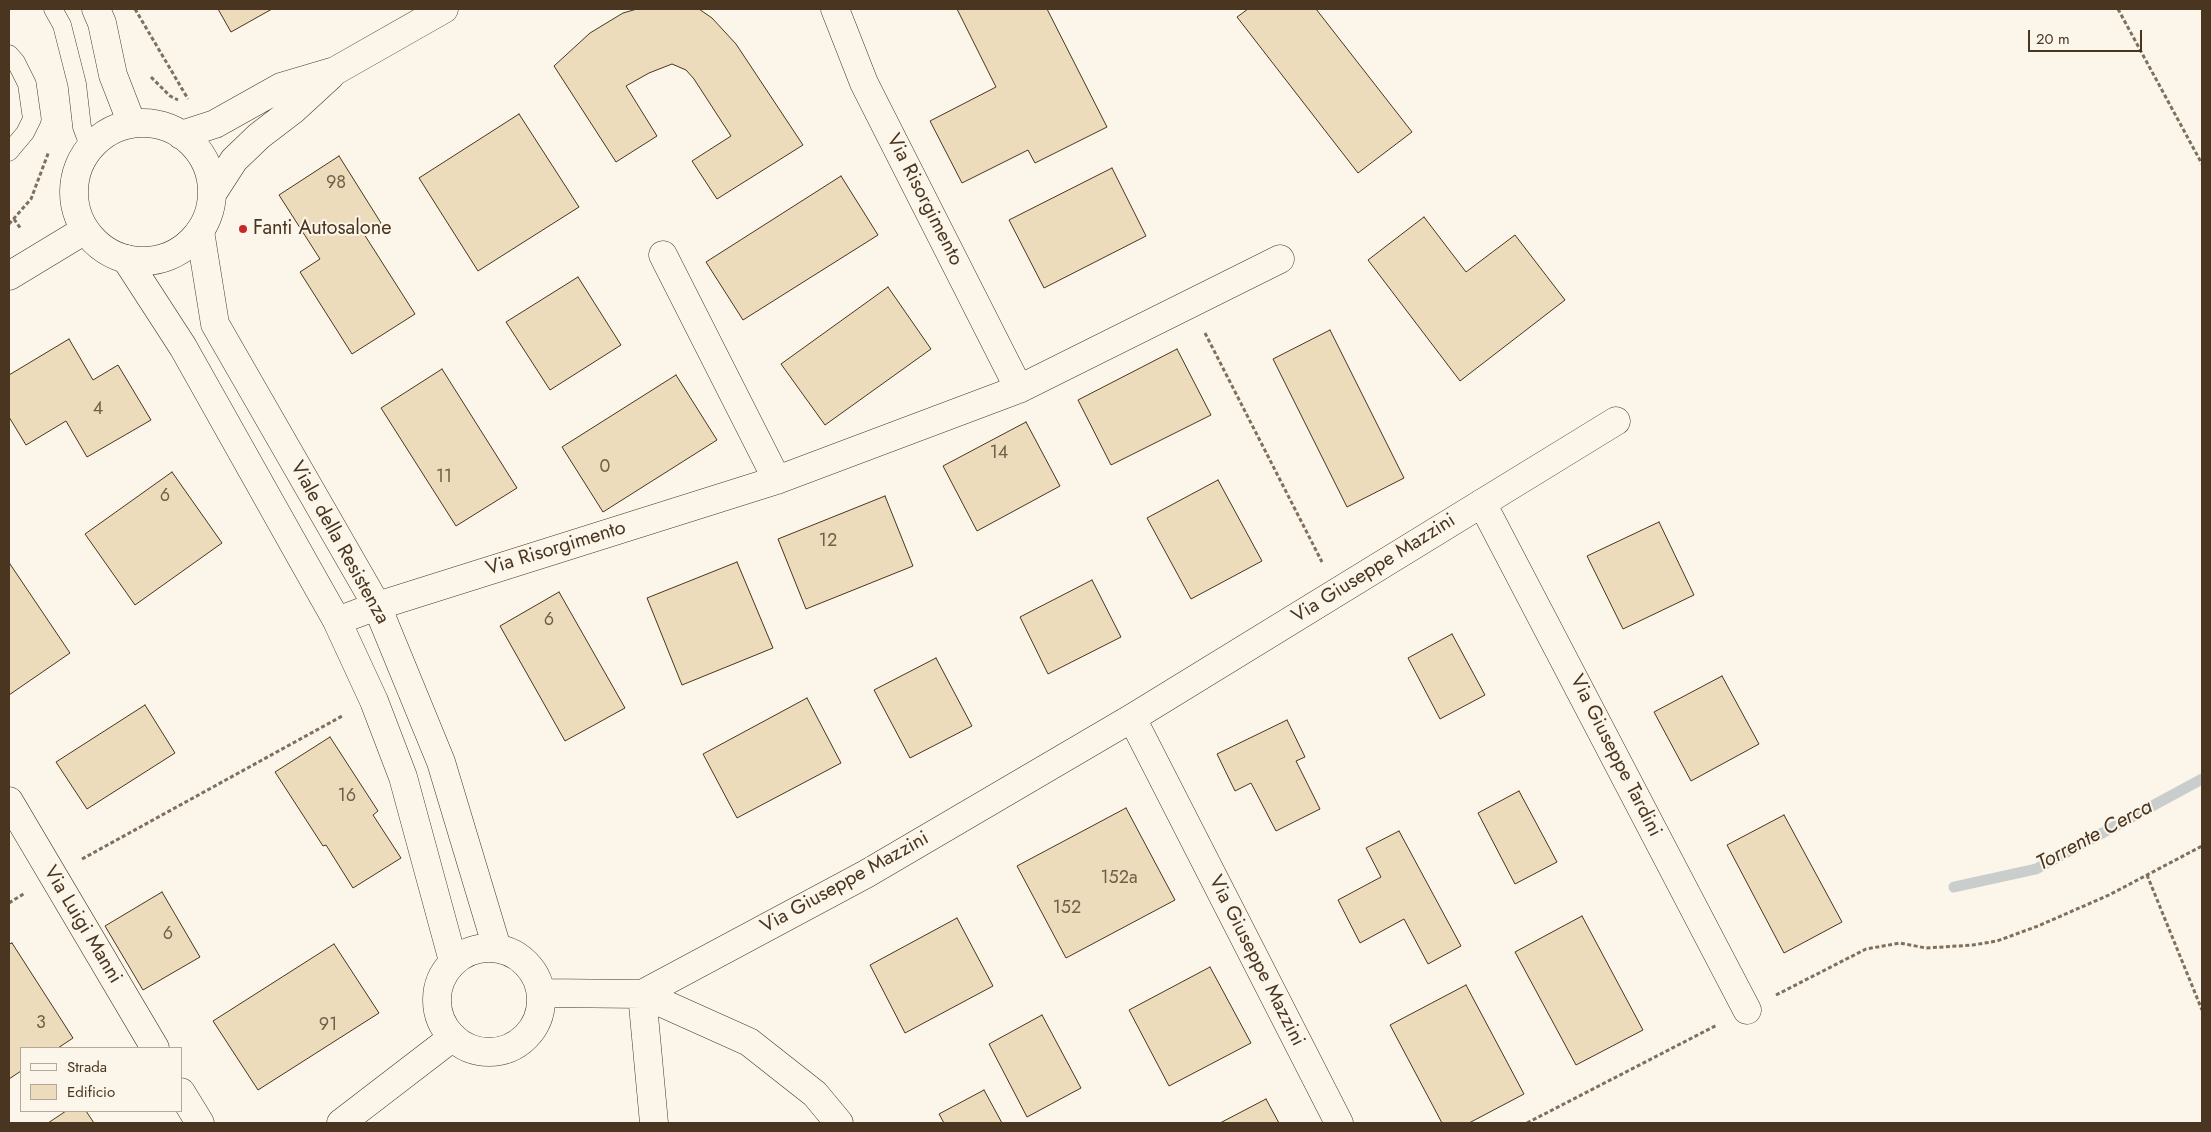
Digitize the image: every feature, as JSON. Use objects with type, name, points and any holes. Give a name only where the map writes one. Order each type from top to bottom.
[{"type":"street","points":[[96,9],[102,23],[112,75],[132,124]]},
{"type":"street","points":[[181,135],[215,124],[281,88],[335,71],[444,9]]},
{"type":"street","name":"Via Risorgimento","points":[[835,9],[864,83],[1019,389]]},
{"type":"street","points":[[212,194],[208,171],[198,151],[181,135],[166,127],[149,124],[132,124],[109,132],[90,148],[80,162],[74,188],[77,214],[85,230],[96,243],[110,253],[126,259],[147,261],[168,257],[186,247],[200,231],[206,219],[212,194],[234,160],[335,71]]},
{"type":"street","points":[[9,276],[85,230]]},
{"type":"street","name":"Viale della Resistenza","points":[[200,231],[216,324],[377,606],[441,762],[497,948]]},
{"type":"street","points":[[663,256],[777,480]]},
{"type":"street","name":"Viale della Resistenza","points":[[126,259],[183,347],[337,621],[374,700],[403,777],[453,962]]},
{"type":"street","name":"Via Risorgimento","points":[[337,621],[377,606],[777,480],[1019,389],[1280,259]]},
{"type":"street","name":"Via Giuseppe Mazzini","points":[[542,994],[642,994],[866,874],[1132,718],[1616,421]]},
{"type":"street","name":"Via Giuseppe Tardini","points":[[1482,503],[1746,1010]]},
{"type":"street","name":"Via Giuseppe Mazzini","points":[[1132,718],[1339,1123]]},
{"type":"street","name":"Via Luigi Manni","points":[[9,801],[154,1047]]},
{"type":"street","points":[[482,948],[497,948],[514,953],[527,963],[537,977],[542,994],[541,1010],[536,1025],[526,1038],[513,1047],[497,1052],[481,1052],[466,1047],[452,1037],[444,1026],[438,1013],[439,985],[444,972],[466,952],[482,948]]},
{"type":"street","points":[[654,1123],[642,994],[749,1042],[815,1094],[839,1123]]},
{"type":"street","points":[[351,1120],[452,1037]]},
{"type":"street","points":[[182,1094],[200,1123]]},
{"type":"lane","points":[[53,9],[62,25],[77,84],[82,127],[90,148]]},
{"type":"lane","points":[[9,54],[16,62],[27,84],[32,119],[26,133],[9,152]]},
{"type":"path","points":[[135,9],[189,101]]},
{"type":"path","points":[[2118,9],[2202,164]]},
{"type":"path","points":[[1190,304],[1337,592]]},
{"type":"path","points":[[9,903],[53,876],[233,775],[374,700]]},
{"type":"path","points":[[1527,1123],[1866,949],[1900,943],[1926,948],[1973,945],[1997,941],[2038,926],[2109,895],[2202,846]]},
{"type":"path","points":[[2147,875],[2202,1010]]},
{"type":"building","points":[[218,9],[272,9],[231,32]]},
{"type":"building","points":[[637,9],[699,9],[712,18],[736,44],[803,145],[717,199],[692,161],[731,136],[694,79],[686,70],[672,64],[649,73],[626,86],[657,136],[616,162],[554,66],[590,33],[623,13]]},
{"type":"building","points":[[957,9],[1047,9],[1107,127],[1035,163],[1028,150],[962,183],[930,121],[996,87]]},
{"type":"building","points":[[1248,9],[1316,9],[1412,132],[1358,173],[1237,17]]},
{"type":"building","points":[[519,114],[579,207],[478,271],[419,178]]},
{"type":"building","points":[[339,156],[381,223],[364,234],[415,314],[352,354],[300,272],[320,259],[279,195]]},
{"type":"building","points":[[1112,168],[1146,236],[1044,288],[1009,220]]},
{"type":"building","points":[[841,176],[878,235],[743,320],[706,262]]},
{"type":"building","points":[[1424,217],[1466,272],[1515,235],[1565,300],[1460,381],[1368,260]]},
{"type":"building","points":[[578,277],[621,345],[550,390],[506,322]]},
{"type":"building","points":[[888,287],[931,349],[825,425],[781,364]]},
{"type":"building","points":[[1330,330],[1404,478],[1347,507],[1273,359]]},
{"type":"building","points":[[69,339],[93,380],[118,365],[151,420],[87,457],[66,421],[26,445],[9,417],[9,375]]},
{"type":"building","points":[[1177,349],[1211,415],[1111,465],[1078,400]]},
{"type":"building","points":[[442,369],[517,488],[456,526],[381,408]]},
{"type":"building","points":[[676,375],[717,440],[603,512],[562,447]]},
{"type":"building","points":[[1026,422],[1060,486],[977,531],[943,466]]},
{"type":"building","points":[[172,472],[222,543],[135,605],[85,534]]},
{"type":"building","points":[[1218,480],[1262,561],[1191,599],[1147,518]]},
{"type":"building","points":[[885,496],[913,566],[806,609],[778,539]]},
{"type":"building","points":[[1659,522],[1694,595],[1623,629],[1587,556]]},
{"type":"building","points":[[737,562],[773,648],[682,685],[647,598]]},
{"type":"building","points":[[9,565],[70,653],[9,695]]},
{"type":"building","points":[[1092,580],[1121,637],[1048,674],[1020,617]]},
{"type":"building","points":[[559,592],[625,708],[565,741],[500,626]]},
{"type":"building","points":[[1452,634],[1485,695],[1440,719],[1408,658]]},
{"type":"building","points":[[936,658],[972,726],[910,758],[874,690]]},
{"type":"building","points":[[1722,676],[1759,744],[1691,781],[1654,712]]},
{"type":"building","points":[[807,698],[841,763],[737,818],[703,754]]},
{"type":"building","points":[[145,705],[175,753],[87,809],[56,762]]},
{"type":"building","points":[[1287,720],[1305,757],[1296,761],[1320,809],[1276,831],[1251,783],[1235,791],[1217,754]]},
{"type":"building","points":[[330,737],[378,811],[373,815],[401,858],[353,888],[326,845],[323,846],[275,772]]},
{"type":"building","points":[[1519,791],[1557,862],[1515,884],[1478,813]]},
{"type":"building","points":[[1126,808],[1175,900],[1066,958],[1017,866]]},
{"type":"building","points":[[1784,815],[1842,922],[1784,953],[1727,845]]},
{"type":"building","points":[[1399,831],[1461,946],[1428,964],[1404,919],[1360,943],[1338,900],[1381,877],[1366,848]]},
{"type":"building","points":[[162,892],[200,957],[143,990],[105,926]]},
{"type":"building","points":[[1582,916],[1643,1030],[1576,1065],[1515,952]]},
{"type":"building","points":[[957,918],[993,986],[905,1033],[870,965]]},
{"type":"building","points":[[12,943],[73,1038],[60,1047],[20,1047],[20,1072],[9,1079],[9,944]]},
{"type":"building","points":[[334,944],[379,1013],[258,1090],[213,1021]]},
{"type":"building","points":[[1210,967],[1251,1043],[1169,1086],[1129,1010]]},
{"type":"building","points":[[1466,985],[1524,1094],[1469,1123],[1442,1123],[1390,1025]]},
{"type":"building","points":[[1042,1015],[1081,1088],[1027,1117],[989,1044]]},
{"type":"building","points":[[984,1090],[1002,1123],[944,1123],[939,1114]]},
{"type":"building","points":[[1266,1099],[1279,1123],[1220,1123]]},
{"type":"building","points":[[64,1112],[87,1112],[94,1123],[48,1123]]},
{"type":"waterway","name":"Torrente Cerca","points":[[1954,887],[2036,869],[2202,779]]},
{"type":"place","name":"Fanti Autosalone","points":[[243,229]]}]
